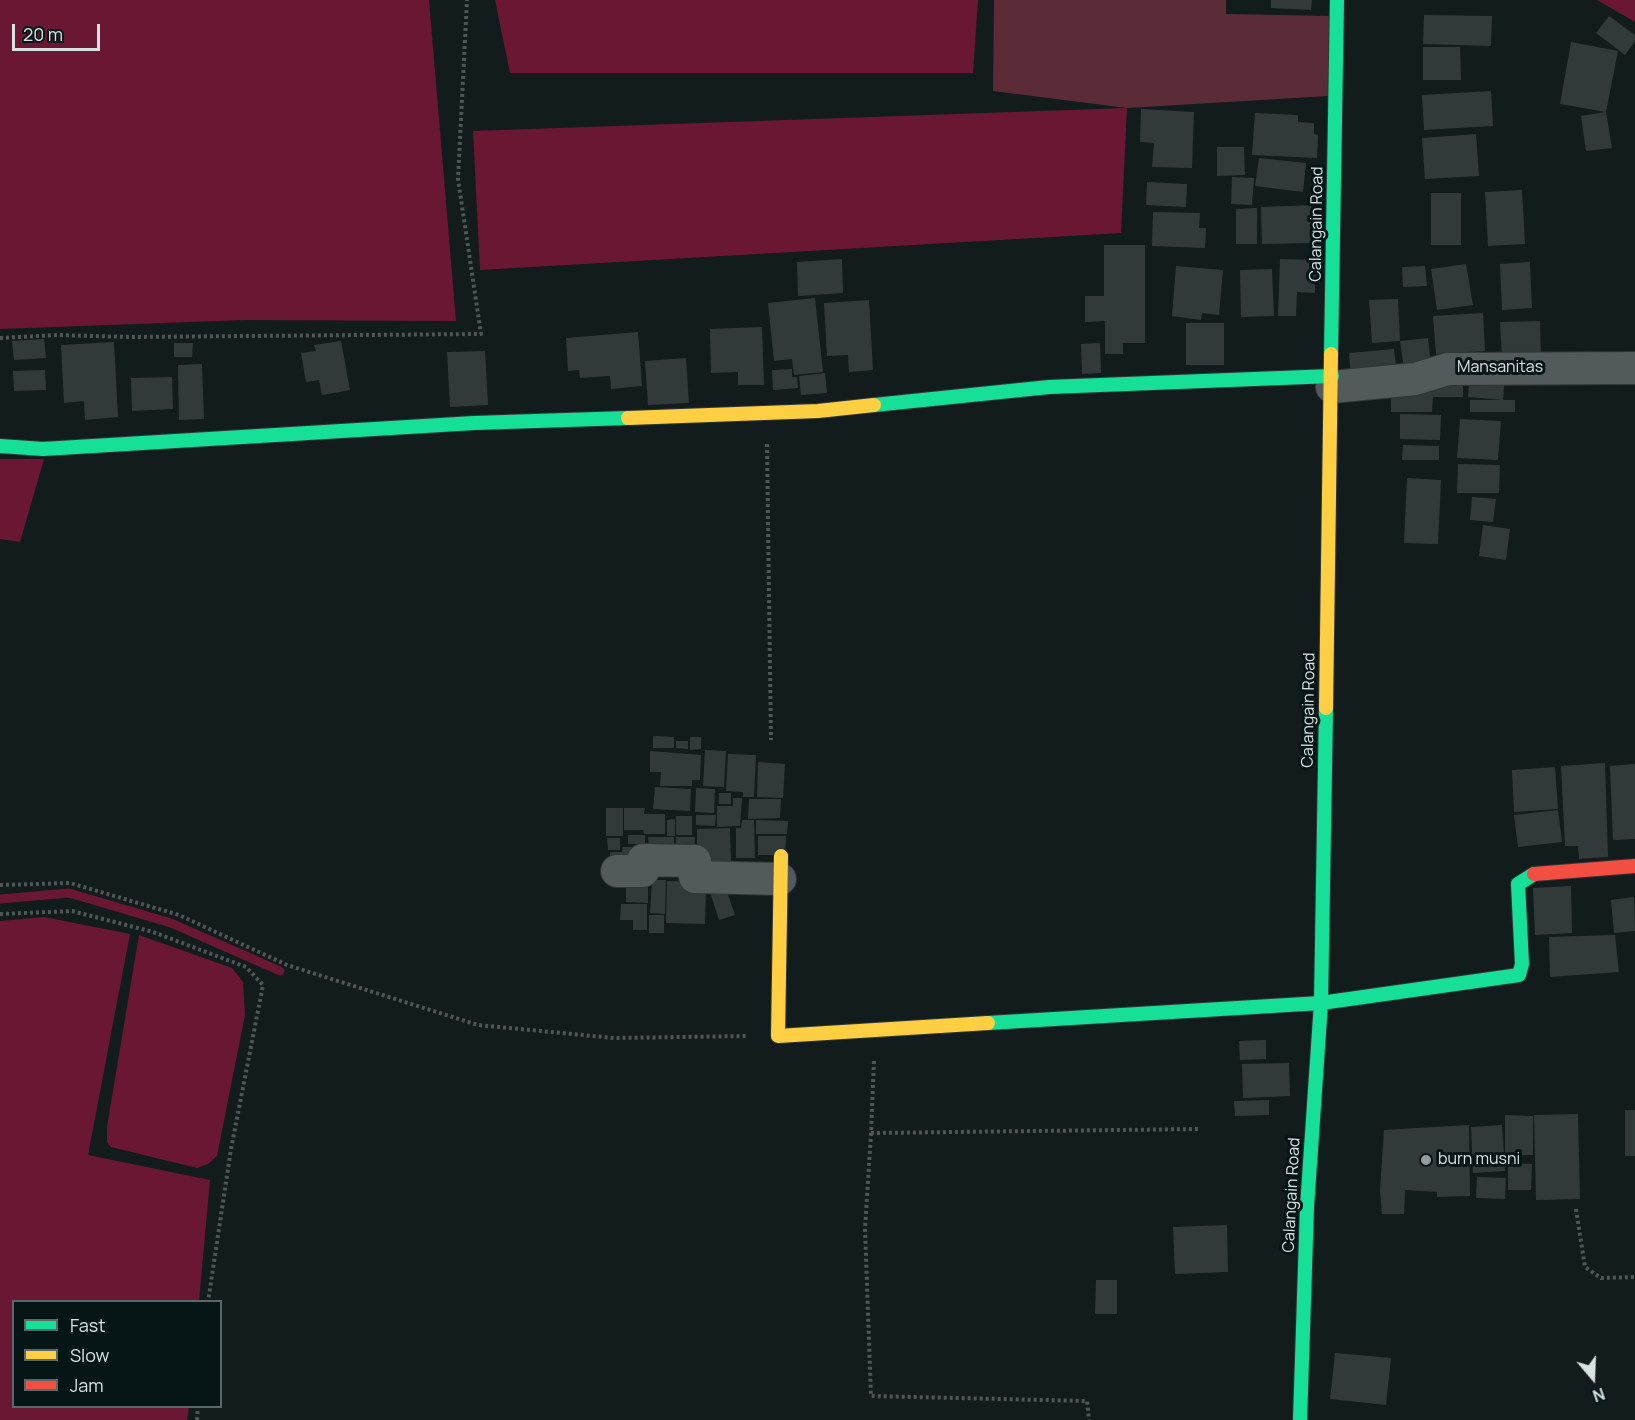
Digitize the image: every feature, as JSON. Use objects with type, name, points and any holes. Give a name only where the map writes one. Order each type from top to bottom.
[{"type":"street","name":"Calangain Road","points":[[1300,1420],[1307,1207],[1321,1003],[1337,0]]},
{"type":"street","name":"Mansanitas","points":[[1332,382],[1416,379],[1448,369],[1635,368]]},
{"type":"street","points":[[0,446],[43,449],[474,423],[818,411],[1049,387],[1332,382]]},
{"type":"street","points":[[617,871],[643,871],[643,860],[695,861],[695,877],[780,868],[778,1036],[1321,1003],[1519,975],[1522,964],[1518,884],[1537,872],[1635,866]]},
{"type":"path","points":[[0,338],[57,335],[130,337],[481,334],[458,179],[467,0]]},
{"type":"path","points":[[766,413],[771,740]]},
{"type":"path","points":[[0,885],[70,883],[147,905],[179,915],[287,965],[478,1025],[614,1038],[778,1036]]},
{"type":"path","points":[[0,914],[72,911],[153,932],[246,967],[263,985],[231,1149],[208,1300]]},
{"type":"path","points":[[875,1030],[872,1133],[865,1229],[871,1396],[1088,1401],[1089,1420]]},
{"type":"path","points":[[872,1133],[1200,1129]]},
{"type":"path","points":[[1576,1209],[1585,1267],[1601,1278],[1635,1277]]},
{"type":"shaded area","points":[[0,0],[429,0],[456,321],[245,320],[0,329]]},
{"type":"shaded area","points":[[495,0],[978,0],[973,73],[510,73]]},
{"type":"shaded area","points":[[994,0],[1226,0],[1226,14],[1330,16],[1328,96],[1127,108],[993,91]]},
{"type":"shaded area","points":[[1597,0],[1635,0],[1635,22]]},
{"type":"shaded area","points":[[1127,108],[1121,233],[480,270],[473,131]]},
{"type":"shaded area","points":[[0,459],[44,459],[20,542],[0,539]]},
{"type":"shaded area","points":[[44,917],[130,934],[88,1155],[210,1180],[199,1300],[12,1300],[12,1408],[189,1408],[187,1420],[0,1420],[0,921]]},
{"type":"shaded area","points":[[139,935],[232,968],[243,982],[245,1015],[217,1156],[208,1164],[197,1168],[111,1147],[107,1142],[107,1127]]},
{"type":"building","points":[[1271,0],[1312,0],[1311,10],[1271,8]]},
{"type":"building","points":[[1424,15],[1492,16],[1491,46],[1423,44]]},
{"type":"building","points":[[1609,16],[1635,35],[1635,41],[1625,55],[1596,33]]},
{"type":"building","points":[[1571,42],[1618,51],[1606,112],[1560,104]]},
{"type":"building","points":[[1423,47],[1460,47],[1461,80],[1423,80]]},
{"type":"building","points":[[1491,91],[1493,126],[1424,130],[1422,95]]},
{"type":"building","points":[[1141,109],[1194,112],[1192,168],[1152,167],[1154,143],[1140,142]]},
{"type":"building","points":[[1606,112],[1612,148],[1586,151],[1581,116]]},
{"type":"building","points":[[1255,113],[1298,115],[1298,122],[1314,123],[1314,134],[1318,135],[1317,158],[1252,155]]},
{"type":"building","points":[[1476,134],[1479,176],[1425,179],[1422,138]]},
{"type":"building","points":[[1217,147],[1244,147],[1245,175],[1217,176]]},
{"type":"building","points":[[1259,158],[1306,163],[1303,192],[1255,186]]},
{"type":"building","points":[[1232,177],[1254,178],[1252,205],[1231,204]]},
{"type":"building","points":[[1147,182],[1187,184],[1186,207],[1146,205]]},
{"type":"building","points":[[1522,190],[1525,244],[1488,246],[1485,192]]},
{"type":"building","points":[[1431,193],[1461,193],[1461,245],[1431,245]]},
{"type":"building","points":[[1313,205],[1314,243],[1262,244],[1261,207]]},
{"type":"building","points":[[1257,208],[1257,244],[1236,244],[1236,209]]},
{"type":"building","points":[[1153,212],[1200,213],[1199,228],[1206,228],[1205,248],[1152,246]]},
{"type":"building","points":[[1104,245],[1145,245],[1145,343],[1123,343],[1123,354],[1105,354],[1105,321],[1085,322],[1085,296],[1104,296]]},
{"type":"building","points":[[842,259],[843,293],[798,296],[797,262]]},
{"type":"building","points":[[1280,259],[1316,260],[1315,293],[1297,292],[1296,316],[1278,316]]},
{"type":"building","points":[[1530,262],[1532,308],[1502,310],[1500,264]]},
{"type":"building","points":[[1466,264],[1473,305],[1437,310],[1431,269]]},
{"type":"building","points":[[1176,266],[1223,270],[1219,315],[1202,313],[1201,320],[1172,316]]},
{"type":"building","points":[[1425,266],[1427,286],[1403,287],[1402,267]]},
{"type":"building","points":[[1272,269],[1274,316],[1241,317],[1240,270]]},
{"type":"building","points":[[815,298],[823,372],[794,375],[792,359],[774,361],[768,303]]},
{"type":"building","points":[[1398,299],[1400,341],[1372,343],[1369,300]]},
{"type":"building","points":[[869,300],[873,370],[849,372],[848,355],[827,356],[824,303]]},
{"type":"building","points":[[1483,313],[1485,351],[1436,354],[1433,316]]},
{"type":"building","points":[[1540,321],[1541,357],[1502,359],[1500,322]]},
{"type":"building","points":[[1186,323],[1224,323],[1224,365],[1186,365]]},
{"type":"building","points":[[762,327],[764,385],[738,385],[738,372],[711,373],[710,329]]},
{"type":"building","points":[[638,332],[642,386],[611,389],[610,376],[580,378],[579,370],[568,371],[566,338]]},
{"type":"building","points":[[1428,338],[1431,366],[1404,369],[1400,341]]},
{"type":"building","points":[[44,339],[46,358],[14,360],[12,341]]},
{"type":"building","points":[[341,341],[350,390],[322,395],[319,380],[306,382],[301,353],[316,351],[314,345]]},
{"type":"building","points":[[114,342],[118,417],[85,420],[84,401],[64,403],[61,345]]},
{"type":"building","points":[[174,343],[193,343],[192,357],[174,357]]},
{"type":"building","points":[[1100,343],[1101,373],[1082,374],[1081,344]]},
{"type":"building","points":[[1394,349],[1397,374],[1351,379],[1349,353]]},
{"type":"building","points":[[485,351],[488,405],[450,407],[447,352]]},
{"type":"building","points":[[686,358],[689,403],[648,405],[645,361]]},
{"type":"building","points":[[202,364],[204,419],[179,420],[178,365]]},
{"type":"building","points":[[792,369],[792,377],[797,377],[798,388],[773,390],[772,370]]},
{"type":"building","points":[[45,370],[46,390],[14,391],[13,371]]},
{"type":"building","points":[[825,373],[827,393],[801,395],[799,376]]},
{"type":"building","points":[[1470,373],[1505,375],[1503,400],[1468,397]]},
{"type":"building","points":[[1433,374],[1463,374],[1463,397],[1433,397],[1432,412],[1391,412],[1391,390],[1433,391]]},
{"type":"building","points":[[172,377],[173,409],[132,411],[131,378]]},
{"type":"building","points":[[1470,400],[1515,400],[1515,412],[1470,412]]},
{"type":"building","points":[[1400,414],[1441,415],[1440,440],[1400,439]]},
{"type":"building","points":[[1460,419],[1501,421],[1498,460],[1457,458]]},
{"type":"building","points":[[1403,445],[1439,446],[1439,460],[1402,460]]},
{"type":"building","points":[[1458,464],[1500,465],[1499,493],[1457,493]]},
{"type":"building","points":[[1407,478],[1441,480],[1438,544],[1404,543]]},
{"type":"building","points":[[1472,497],[1496,499],[1493,522],[1470,520]]},
{"type":"building","points":[[1483,525],[1510,529],[1506,560],[1479,556]]},
{"type":"building","points":[[653,736],[674,737],[674,748],[653,748]]},
{"type":"building","points":[[690,737],[701,737],[701,749],[690,750]]},
{"type":"building","points":[[676,741],[688,741],[688,749],[676,748]]},
{"type":"building","points":[[705,750],[726,751],[724,787],[703,786]]},
{"type":"building","points":[[650,751],[701,755],[700,780],[692,780],[692,786],[660,786],[661,772],[650,772]]},
{"type":"building","points":[[728,754],[756,755],[754,797],[743,797],[743,792],[726,791]]},
{"type":"building","points":[[758,762],[785,764],[783,798],[757,797]]},
{"type":"building","points":[[1605,763],[1608,857],[1579,859],[1578,846],[1565,846],[1561,766]]},
{"type":"building","points":[[1635,764],[1635,839],[1613,840],[1610,766]]},
{"type":"building","points":[[1555,767],[1558,809],[1514,812],[1512,770]]},
{"type":"building","points":[[655,787],[691,789],[690,811],[653,809]]},
{"type":"building","points":[[696,788],[715,789],[714,813],[695,812]]},
{"type":"building","points":[[719,793],[731,793],[731,804],[719,804]]},
{"type":"building","points":[[733,798],[742,798],[740,826],[717,827],[717,806],[733,806]]},
{"type":"building","points":[[749,799],[781,799],[780,818],[748,819]]},
{"type":"building","points":[[606,808],[623,808],[623,836],[606,836]]},
{"type":"building","points":[[624,808],[645,808],[644,814],[665,814],[665,834],[644,834],[643,830],[624,830]]},
{"type":"building","points":[[1558,810],[1562,842],[1518,847],[1514,815]]},
{"type":"building","points":[[696,815],[716,815],[715,826],[696,825]]},
{"type":"building","points":[[676,816],[692,816],[692,835],[676,835]]},
{"type":"building","points":[[675,819],[675,836],[667,836],[667,820]]},
{"type":"building","points":[[742,820],[754,820],[755,858],[736,858],[736,828],[741,828]]},
{"type":"building","points":[[756,820],[788,821],[787,834],[756,834]]},
{"type":"building","points":[[730,828],[731,863],[697,864],[697,829]]},
{"type":"building","points":[[628,835],[645,835],[645,844],[628,844]]},
{"type":"building","points":[[758,836],[786,836],[785,855],[758,855]]},
{"type":"building","points":[[648,837],[674,837],[674,857],[649,857]]},
{"type":"building","points":[[676,837],[695,837],[694,855],[676,855]]},
{"type":"building","points":[[607,838],[620,838],[620,850],[608,850]]},
{"type":"building","points":[[623,847],[637,847],[636,865],[610,865],[610,852],[622,852]]},
{"type":"building","points":[[626,876],[648,877],[648,903],[626,902]]},
{"type":"building","points":[[652,880],[666,880],[665,914],[650,913]]},
{"type":"building","points":[[667,881],[706,882],[705,924],[666,923]]},
{"type":"building","points":[[724,883],[735,915],[719,920],[709,889]]},
{"type":"building","points":[[1571,886],[1572,933],[1535,935],[1533,888]]},
{"type":"building","points":[[1634,897],[1635,931],[1614,933],[1611,900]]},
{"type":"building","points":[[621,904],[647,904],[647,930],[633,930],[633,920],[620,920]]},
{"type":"building","points":[[649,915],[664,915],[664,933],[649,933]]},
{"type":"building","points":[[1615,935],[1619,972],[1550,977],[1549,937]]},
{"type":"building","points":[[1266,1040],[1266,1059],[1240,1060],[1239,1041]]},
{"type":"building","points":[[1289,1063],[1290,1096],[1243,1098],[1242,1064]]},
{"type":"building","points":[[1269,1100],[1269,1115],[1235,1116],[1234,1101]]},
{"type":"building","points":[[1625,1110],[1635,1110],[1635,1156],[1625,1156]]},
{"type":"building","points":[[1578,1114],[1580,1199],[1536,1200],[1534,1115]]},
{"type":"building","points":[[1505,1115],[1533,1116],[1533,1155],[1505,1155]]},
{"type":"building","name":"burn musni","points":[[1469,1125],[1470,1196],[1437,1197],[1437,1192],[1405,1190],[1404,1214],[1382,1214],[1380,1190],[1384,1130]]},
{"type":"building","points":[[1502,1125],[1505,1171],[1473,1173],[1471,1127]]},
{"type":"building","points":[[1508,1163],[1532,1164],[1531,1190],[1508,1190]]},
{"type":"building","points":[[1477,1177],[1506,1178],[1505,1199],[1476,1198]]},
{"type":"building","points":[[1227,1225],[1228,1272],[1175,1274],[1173,1227]]},
{"type":"building","points":[[1096,1280],[1117,1280],[1117,1314],[1095,1314]]},
{"type":"building","points":[[1335,1353],[1391,1358],[1386,1405],[1330,1399]]},
{"type":"waterway","points":[[0,899],[69,893],[171,923],[280,971]]},
{"type":"traffic: fast","points":[[1331,354],[1337,0]]},
{"type":"traffic: fast","points":[[874,405],[1049,387],[1332,376]]},
{"type":"traffic: fast","points":[[0,446],[43,449],[474,423],[628,418]]},
{"type":"traffic: fast","points":[[1300,1420],[1307,1207],[1321,1003],[1326,708]]},
{"type":"traffic: fast","points":[[988,1023],[1321,1003],[1519,975],[1522,964],[1518,884],[1534,874]]},
{"type":"traffic: slow","points":[[1326,708],[1331,354]]},
{"type":"traffic: slow","points":[[628,418],[818,411],[874,405]]},
{"type":"traffic: slow","points":[[781,856],[778,1036],[988,1023]]},
{"type":"traffic: jam","points":[[1534,874],[1635,866]]},
{"type":"place","name":"burn musni","points":[[1426,1160]]}]
